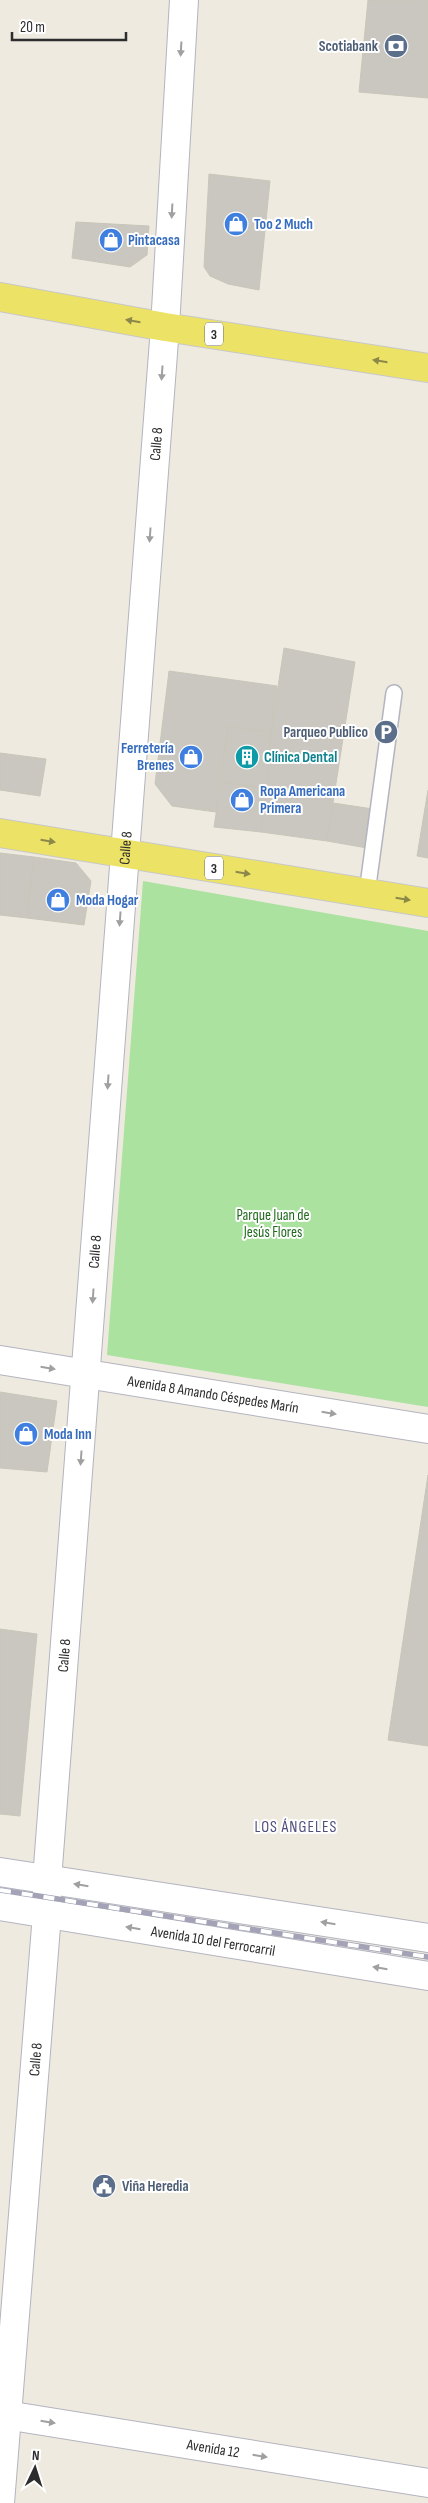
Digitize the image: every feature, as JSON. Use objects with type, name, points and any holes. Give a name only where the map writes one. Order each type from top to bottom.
[{"type":"main road","name":"3","points":[[0,297],[165,327],[428,368]]},
{"type":"main road","name":"3","points":[[0,833],[428,903]]},
{"type":"street","name":"Calle 8","points":[[0,2503],[4,2415],[47,1914],[47,1880],[87,1374],[165,327],[184,0]]},
{"type":"street","name":"Avenida 8 Amando Céspedes Marín","points":[[0,1360],[428,1429]]},
{"type":"street","points":[[0,1872],[428,1938]]},
{"type":"street","name":"Avenida 10 del Ferrocarril","points":[[0,1906],[428,1976]]},
{"type":"street","name":"Avenida 12","points":[[4,2415],[428,2483]]},
{"type":"lane","points":[[367,893],[394,692]]},
{"type":"green space","name":"Parque Juan de Jesús Flores","points":[[143,881],[428,931],[428,1407],[107,1355]]},
{"type":"building","name":"Scotiabank","points":[[368,0],[428,0],[428,98],[359,92]]},
{"type":"building","name":"Too 2 Much","points":[[209,174],[270,181],[259,290],[228,284],[210,276],[204,267]]},
{"type":"building","name":"Pintacasa","points":[[76,222],[149,226],[147,255],[130,267],[72,258]]},
{"type":"building","points":[[284,648],[355,662],[327,841],[261,832],[271,732]]},
{"type":"building","name":"Ferretería Brenes","points":[[169,671],[277,686],[271,732],[228,726],[216,812],[172,806],[155,784]]},
{"type":"building","name":"Clínica Dental","points":[[228,726],[271,732],[267,789],[221,782]]},
{"type":"building","points":[[0,753],[46,759],[40,796],[0,790]]},
{"type":"building","name":"Ropa Americana Primera","points":[[221,782],[267,789],[261,832],[214,827]]},
{"type":"building","points":[[428,790],[428,858],[417,856]]},
{"type":"building","points":[[333,803],[373,809],[367,848],[327,841]]},
{"type":"building","points":[[0,853],[34,857],[27,918],[0,915]]},
{"type":"building","name":"Moda Hogar","points":[[34,857],[76,863],[91,881],[84,925],[27,918]]},
{"type":"building","name":"Moda Inn","points":[[0,1392],[57,1401],[47,1472],[0,1468]]},
{"type":"building","points":[[428,1475],[428,1746],[388,1740]]},
{"type":"building","points":[[0,1629],[37,1634],[20,1816],[0,1814]]},
{"type":"railway","points":[[0,1890],[428,1957]]},
{"type":"place","name":"Scotiabank","points":[[396,46]]},
{"type":"place","name":"Too 2 Much","points":[[236,224]]},
{"type":"place","name":"Pintacasa","points":[[111,240]]},
{"type":"place","name":"Parqueo Publico","points":[[386,732]]},
{"type":"place","name":"Ferretería Brenes","points":[[191,757]]},
{"type":"place","name":"Clínica Dental","points":[[247,757]]},
{"type":"place","name":"Ropa Americana Primera","points":[[242,800]]},
{"type":"place","name":"Moda Hogar","points":[[58,900]]},
{"type":"place","name":"Moda Inn","points":[[26,1434]]},
{"type":"place","name":"Viña Heredia","points":[[104,2186]]},
{"type":"district","name":"LOS ÁNGELES","points":[[296,1827]]}]
